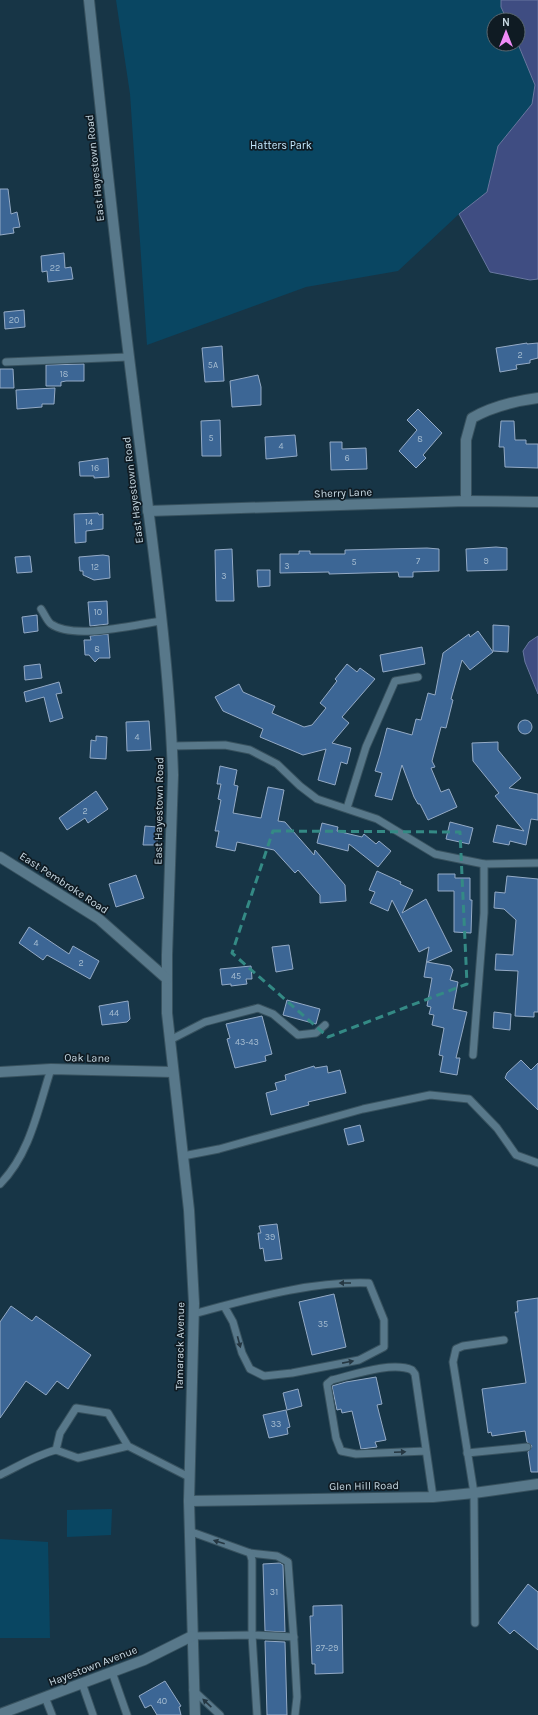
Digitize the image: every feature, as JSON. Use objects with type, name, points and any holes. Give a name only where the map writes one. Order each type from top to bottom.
[{"type":"street","name":"East Hayestown Road","points":[[89,0],[128,357],[161,621],[172,746],[173,775],[167,979]]},
{"type":"street","points":[[466,501],[466,440],[472,418],[487,410],[519,401],[538,398]]},
{"type":"street","name":"Sherry Lane","points":[[148,511],[466,501],[538,502]]},
{"type":"street","name":"East Pembroke Road","points":[[0,857],[99,919],[167,979]]},
{"type":"street","name":"Tamarack Avenue","points":[[167,979],[167,1013],[189,1210],[193,1314],[189,1531],[195,1715]]},
{"type":"street","name":"Oak Lane","points":[[0,1072],[51,1069],[173,1072]]},
{"type":"street","name":"Glen Hill Road","points":[[189,1501],[433,1497],[538,1484]]},
{"type":"street","name":"Hayestown Avenue","points":[[0,1714],[144,1660],[192,1636]]},
{"type":"lane","points":[[6,362],[128,357]]},
{"type":"lane","points":[[41,609],[50,623],[61,629],[84,632],[161,621]]},
{"type":"lane","points":[[347,808],[366,747],[395,681],[418,677]]},
{"type":"lane","points":[[172,746],[225,745],[250,750],[278,764],[300,786],[317,799],[376,819],[435,854],[484,864],[538,863]]},
{"type":"lane","points":[[473,1055],[484,913],[484,864]]},
{"type":"lane","points":[[170,1040],[205,1022],[258,1008],[273,1014],[298,1035],[316,1033],[324,1026]]},
{"type":"lane","points":[[0,1184],[9,1175],[29,1138],[51,1069]]},
{"type":"lane","points":[[183,1156],[220,1149],[363,1109],[430,1095],[469,1099],[497,1128],[516,1155],[538,1163]]},
{"type":"lane","points":[[193,1314],[224,1306],[303,1288],[342,1282],[369,1284],[384,1320],[384,1347],[359,1360],[292,1373],[264,1376],[250,1368],[242,1353],[233,1322],[224,1306]]},
{"type":"lane","points":[[475,1623],[474,1493],[453,1356],[456,1349],[463,1346],[504,1340]]},
{"type":"lane","points":[[426,1451],[345,1453],[338,1447],[326,1384],[332,1380],[395,1367],[408,1368],[412,1370],[415,1374],[433,1497]]},
{"type":"lane","points":[[56,1450],[60,1433],[76,1408],[108,1413],[128,1446],[189,1477]]},
{"type":"lane","points":[[0,1475],[21,1466],[39,1455],[56,1450],[78,1458],[128,1446]]},
{"type":"lane","points":[[467,1453],[527,1447]]},
{"type":"lane","points":[[189,1531],[250,1553],[278,1556],[288,1562],[297,1697],[295,1715]]},
{"type":"lane","points":[[250,1553],[252,1560],[252,1635],[257,1715]]},
{"type":"lane","points":[[192,1636],[294,1636]]},
{"type":"lane","points":[[112,1672],[126,1715]]},
{"type":"lane","points":[[82,1683],[93,1715]]},
{"type":"lane","points":[[193,1690],[220,1715]]},
{"type":"lane","points":[[45,1697],[52,1715]]},
{"type":"highlighted area","points":[[273,831],[460,832],[467,984],[328,1037],[232,953]]},
{"type":"green space","name":"Hatters Park","points":[[116,0],[501,0],[501,7],[503,12],[486,12],[486,52],[521,52],[535,85],[532,104],[498,146],[487,192],[459,214],[398,271],[306,287],[147,345],[130,94]]},
{"type":"green space","points":[[112,1509],[111,1535],[67,1537],[67,1510]]},
{"type":"green space","points":[[0,1539],[48,1542],[50,1638],[0,1638]]},
{"type":"shaded area","points":[[501,0],[538,0],[538,279],[530,280],[490,272],[459,214],[487,192],[498,146],[532,104],[535,85],[521,52],[526,52],[526,12],[503,12],[501,7]]},
{"type":"shaded area","points":[[538,636],[538,694],[525,662],[523,651],[529,642]]},
{"type":"building","points":[[0,189],[8,189],[11,214],[17,212],[20,227],[13,228],[14,233],[0,235]]},
{"type":"building","points":[[64,253],[65,268],[71,267],[73,279],[48,282],[47,271],[42,272],[41,256]]},
{"type":"building","points":[[24,310],[25,327],[5,329],[4,312]]},
{"type":"building","points":[[527,343],[538,343],[538,358],[530,360],[530,363],[516,365],[517,369],[500,372],[496,348]]},
{"type":"building","points":[[222,346],[224,381],[205,382],[202,348]]},
{"type":"building","points":[[84,364],[84,381],[66,381],[61,382],[61,386],[46,386],[46,365]]},
{"type":"building","points":[[0,369],[13,369],[14,388],[0,388]]},
{"type":"building","points":[[258,375],[261,387],[261,405],[232,407],[230,381]]},
{"type":"building","points":[[55,388],[54,404],[42,404],[42,407],[17,409],[16,390]]},
{"type":"building","points":[[418,409],[442,433],[423,455],[426,458],[416,468],[399,451],[417,430],[407,420]]},
{"type":"building","points":[[220,420],[221,456],[202,456],[201,421]]},
{"type":"building","points":[[501,421],[514,421],[515,440],[526,440],[526,444],[538,444],[538,468],[505,467],[504,447],[499,447]]},
{"type":"building","points":[[295,435],[297,456],[266,459],[265,437]]},
{"type":"building","points":[[330,442],[342,442],[342,449],[366,448],[367,469],[331,470]]},
{"type":"building","points":[[108,458],[109,477],[94,478],[94,476],[80,476],[79,462]]},
{"type":"building","points":[[98,513],[99,515],[103,514],[103,529],[86,531],[86,542],[75,543],[74,514]]},
{"type":"building","points":[[496,547],[507,548],[507,570],[467,571],[466,549]]},
{"type":"building","points":[[232,549],[234,601],[216,601],[215,550]]},
{"type":"building","points":[[439,549],[439,571],[413,572],[413,577],[399,577],[398,572],[329,574],[329,572],[280,573],[280,554],[299,554],[299,551],[310,551],[310,554],[345,554],[345,550]]},
{"type":"building","points":[[30,556],[32,572],[17,573],[15,557]]},
{"type":"building","points":[[109,556],[110,578],[94,580],[83,575],[83,571],[80,571],[79,557]]},
{"type":"building","points":[[257,570],[270,570],[270,586],[258,587]]},
{"type":"building","points":[[107,601],[108,624],[90,626],[88,602]]},
{"type":"building","points":[[37,615],[38,631],[24,633],[22,617]]},
{"type":"building","points":[[493,625],[509,626],[508,652],[493,651]]},
{"type":"building","points":[[478,631],[493,652],[470,670],[462,660],[451,699],[453,700],[446,728],[441,727],[432,761],[435,767],[431,768],[441,792],[449,789],[457,807],[428,820],[420,804],[418,804],[414,797],[402,765],[392,800],[375,796],[382,773],[375,771],[387,728],[412,735],[416,719],[421,720],[428,693],[435,695],[443,653],[469,634],[470,637]]},
{"type":"building","points":[[108,634],[110,658],[99,658],[95,662],[89,655],[85,655],[84,640],[91,640],[90,636]]},
{"type":"building","points":[[422,647],[425,664],[383,672],[380,655]]},
{"type":"building","points":[[40,664],[42,678],[25,680],[24,666]]},
{"type":"building","points":[[347,664],[357,672],[360,668],[375,679],[342,717],[349,723],[332,743],[351,748],[347,764],[341,762],[335,785],[318,780],[326,749],[303,755],[260,737],[263,729],[223,711],[215,697],[239,684],[243,692],[275,706],[272,713],[304,727],[312,725],[326,708],[320,703],[337,681],[335,679]]},
{"type":"building","points":[[59,682],[62,693],[56,694],[63,718],[50,722],[44,697],[26,702],[24,692]]},
{"type":"building","points":[[522,720],[528,720],[532,724],[532,730],[528,734],[522,734],[518,730],[518,724]]},
{"type":"building","points":[[149,721],[151,750],[127,751],[126,722]]},
{"type":"building","points":[[96,736],[107,737],[106,759],[90,758],[91,740],[96,741]]},
{"type":"building","points":[[498,742],[498,750],[521,778],[509,788],[538,794],[538,820],[531,819],[526,845],[510,841],[509,845],[493,842],[497,825],[524,831],[495,796],[499,793],[473,761],[472,743]]},
{"type":"building","points":[[220,766],[237,770],[234,785],[238,786],[233,813],[261,818],[268,787],[284,790],[278,821],[285,822],[314,855],[315,850],[345,885],[346,901],[320,903],[320,895],[298,870],[295,873],[274,850],[237,842],[235,851],[216,847],[219,831],[215,831],[221,800],[218,799],[221,784],[217,784]]},
{"type":"building","points":[[96,791],[108,809],[88,823],[85,818],[67,830],[59,818]]},
{"type":"building","points":[[450,822],[473,828],[469,844],[446,839]]},
{"type":"building","points":[[322,823],[338,827],[337,831],[362,837],[364,834],[376,844],[379,841],[391,851],[378,867],[349,844],[348,851],[317,843]]},
{"type":"building","points":[[145,826],[158,827],[157,845],[143,845]]},
{"type":"building","points":[[377,871],[401,882],[400,884],[413,890],[402,913],[426,899],[452,951],[427,962],[450,966],[453,970],[450,980],[458,982],[453,1009],[467,1012],[456,1058],[460,1058],[457,1075],[440,1072],[443,1056],[439,1055],[444,1028],[432,1025],[434,1015],[429,1014],[431,1007],[427,1006],[432,978],[424,977],[429,947],[419,952],[392,900],[388,911],[370,903],[375,892],[369,890]]},
{"type":"building","points":[[438,874],[455,874],[455,878],[470,878],[470,900],[472,900],[471,933],[454,932],[454,891],[438,891]]},
{"type":"building","points":[[136,875],[144,898],[116,907],[109,884]]},
{"type":"building","points":[[507,876],[538,879],[538,1012],[534,1012],[534,1017],[515,1016],[518,971],[495,970],[496,954],[513,955],[516,920],[504,909],[494,908],[495,892],[505,893]]},
{"type":"building","points":[[29,927],[69,954],[73,946],[99,961],[90,979],[47,955],[43,960],[19,943]]},
{"type":"building","points":[[289,945],[293,969],[276,972],[272,947]]},
{"type":"building","points":[[251,966],[252,979],[246,979],[247,984],[231,986],[231,984],[222,985],[220,969]]},
{"type":"building","points":[[287,1000],[320,1009],[316,1024],[283,1015]]},
{"type":"building","points":[[128,1001],[130,1019],[127,1022],[102,1025],[99,1006]]},
{"type":"building","points":[[494,1012],[511,1014],[510,1030],[493,1028]]},
{"type":"building","points":[[262,1016],[272,1054],[265,1056],[266,1061],[235,1068],[227,1039],[230,1038],[226,1024]]},
{"type":"building","points":[[521,1060],[531,1070],[538,1063],[538,1110],[505,1078],[507,1073]]},
{"type":"building","points":[[314,1066],[315,1068],[327,1066],[328,1073],[340,1070],[346,1093],[308,1102],[309,1105],[271,1115],[266,1093],[277,1090],[275,1083],[286,1080],[285,1075]]},
{"type":"building","points":[[360,1125],[364,1141],[348,1145],[344,1129]]},
{"type":"building","points":[[277,1224],[282,1259],[265,1261],[263,1248],[260,1249],[258,1233],[261,1233],[259,1226]]},
{"type":"building","points":[[334,1294],[346,1347],[312,1355],[299,1302]]},
{"type":"building","points":[[538,1298],[538,1472],[531,1472],[528,1452],[532,1446],[527,1442],[525,1431],[492,1436],[491,1432],[488,1433],[482,1389],[526,1383],[515,1312],[518,1312],[517,1301]]},
{"type":"building","points":[[11,1306],[32,1321],[36,1316],[91,1355],[68,1389],[57,1381],[46,1395],[26,1381],[0,1418],[0,1322]]},
{"type":"building","points":[[376,1377],[382,1404],[377,1405],[386,1440],[375,1442],[377,1447],[361,1449],[352,1411],[342,1413],[341,1409],[337,1410],[332,1386]]},
{"type":"building","points":[[298,1389],[302,1406],[287,1410],[283,1393]]},
{"type":"building","points":[[286,1410],[290,1427],[287,1428],[288,1434],[269,1438],[263,1415]]},
{"type":"building","points":[[280,1563],[283,1565],[285,1632],[265,1631],[263,1564]]},
{"type":"building","points":[[528,1584],[538,1592],[538,1650],[514,1630],[510,1634],[498,1623]]},
{"type":"building","points":[[342,1605],[343,1673],[315,1674],[315,1664],[312,1664],[310,1616],[313,1616],[313,1606]]},
{"type":"building","points":[[265,1641],[285,1642],[287,1715],[267,1715]]},
{"type":"building","points":[[165,1681],[181,1706],[179,1707],[181,1715],[157,1715],[151,1705],[145,1708],[139,1696]]}]
